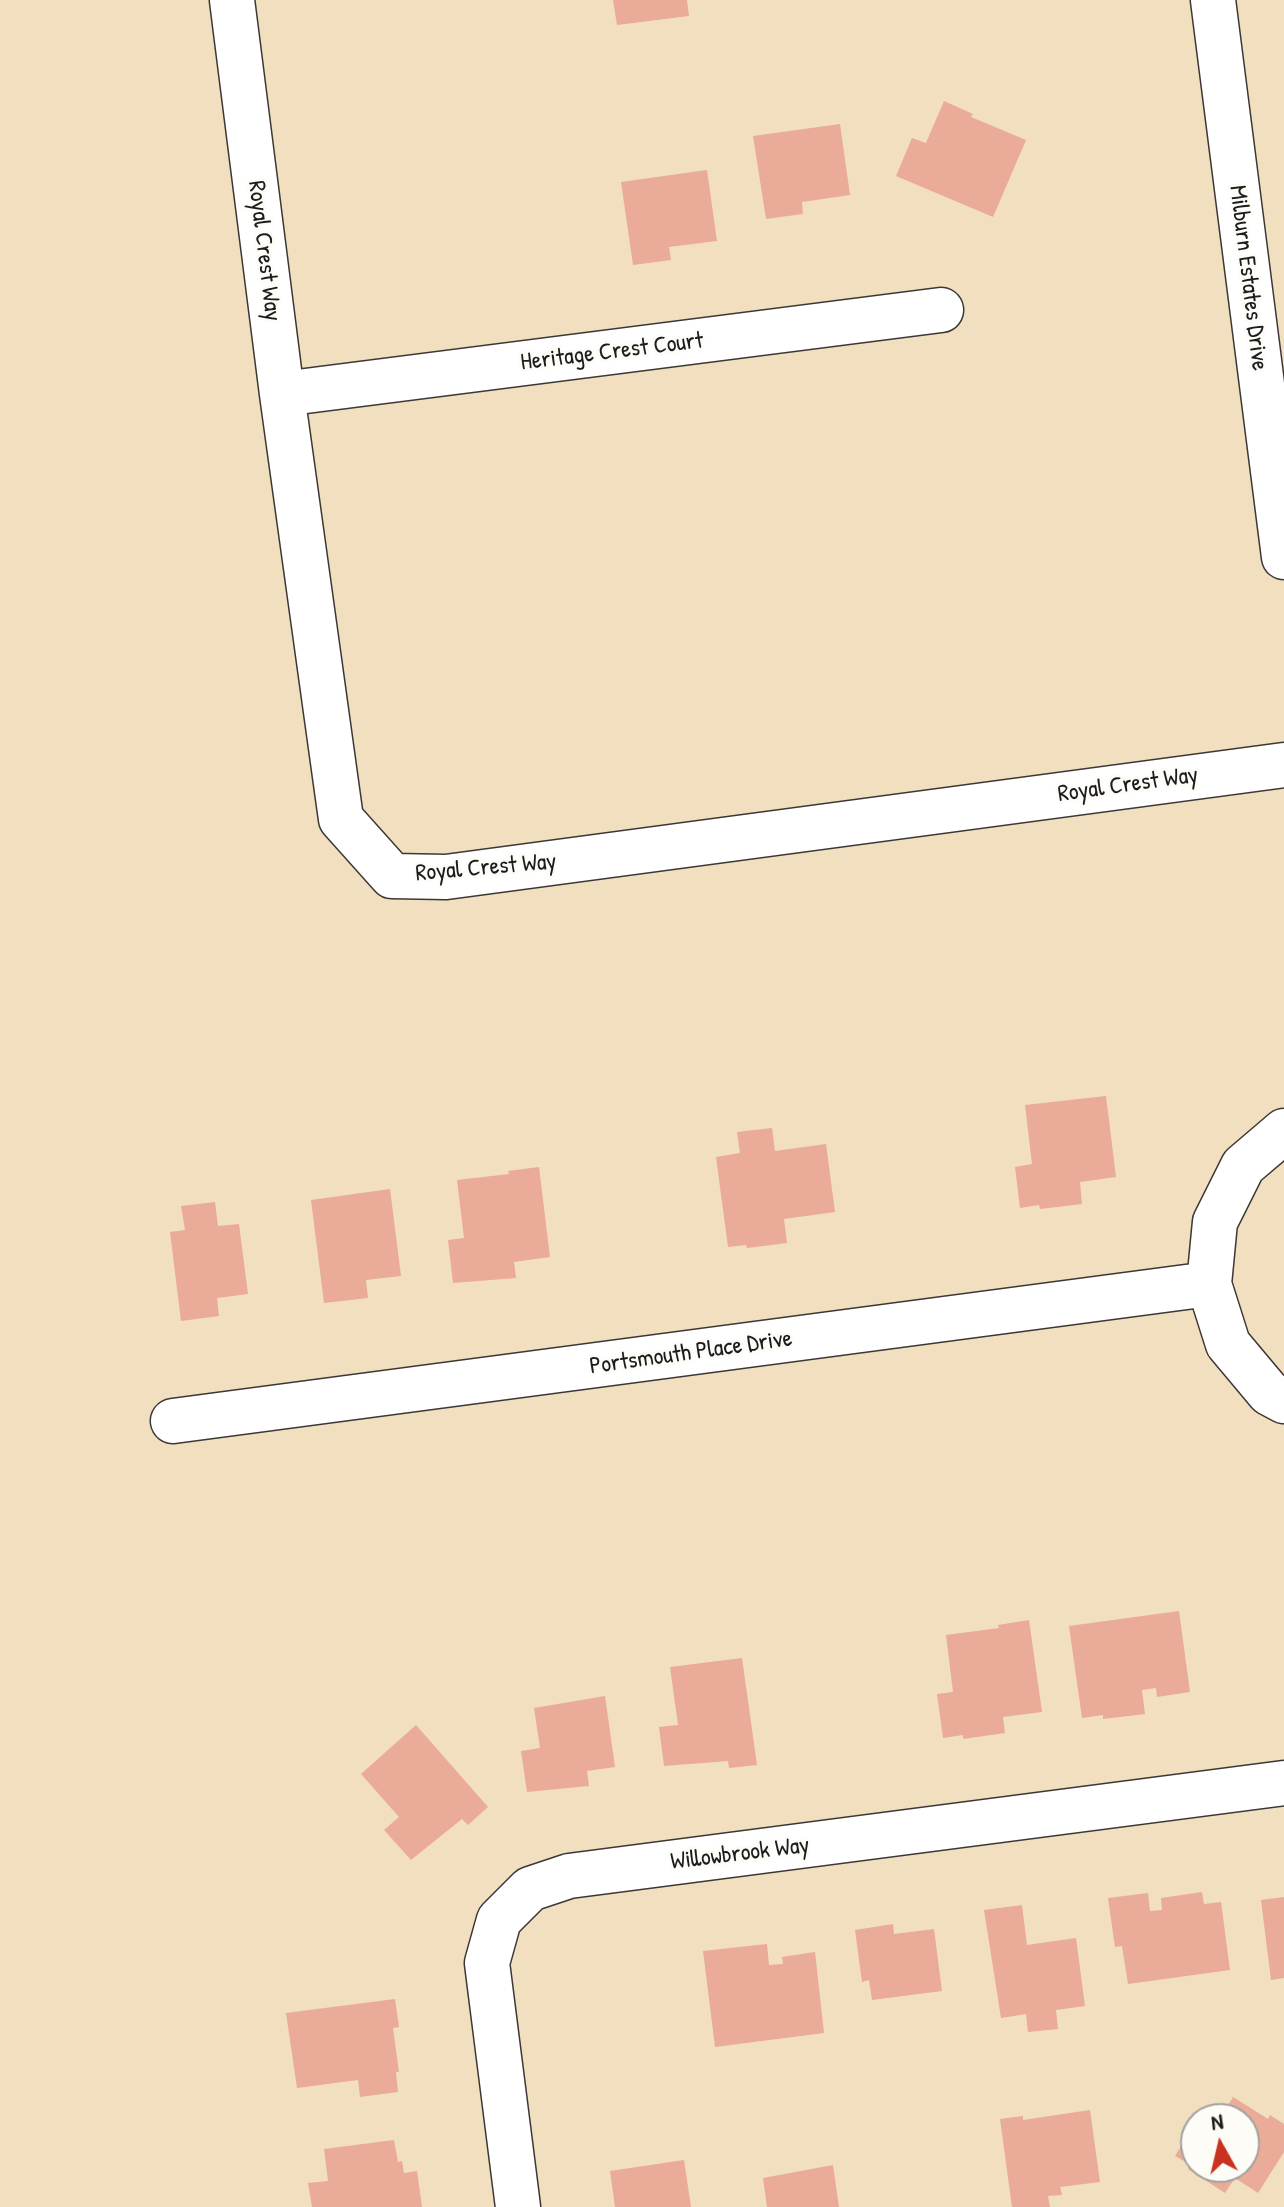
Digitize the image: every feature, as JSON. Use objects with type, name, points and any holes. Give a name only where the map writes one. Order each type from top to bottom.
[{"type":"street","name":"Royal Crest Way","points":[[232,0],[282,394],[341,819],[392,876],[446,877],[1284,765]]},
{"type":"street","name":"Milburn Estates Drive","points":[[1213,0],[1284,557]]},
{"type":"street","name":"Heritage Crest Court","points":[[282,394],[941,310]]},
{"type":"street","points":[[1284,1131],[1243,1166],[1215,1222],[1209,1284],[1228,1344],[1269,1393],[1284,1401]]},
{"type":"street","name":"Portsmouth Place Drive","points":[[173,1421],[1209,1284]]},
{"type":"street","name":"Willowbrook Way","points":[[518,2207],[487,1963],[499,1920],[530,1889],[569,1876],[1284,1783]]},
{"type":"building","points":[[613,0],[687,0],[689,16],[617,25]]},
{"type":"building","points":[[944,101],[973,114],[971,117],[1026,140],[993,217],[896,176],[912,138],[926,143]]},
{"type":"building","points":[[840,124],[850,195],[802,202],[803,214],[766,219],[753,136]]},
{"type":"building","points":[[707,170],[717,241],[669,247],[671,260],[633,265],[621,182]]},
{"type":"building","points":[[1106,1096],[1116,1177],[1080,1182],[1082,1204],[1020,1208],[1015,1167],[1032,1164],[1025,1105]]},
{"type":"building","points":[[772,1128],[775,1151],[826,1144],[835,1212],[784,1219],[787,1243],[728,1247],[716,1157],[740,1153],[737,1132]]},
{"type":"building","points":[[539,1167],[550,1257],[514,1262],[516,1278],[453,1283],[448,1240],[464,1238],[457,1180]]},
{"type":"building","points":[[390,1189],[401,1276],[366,1280],[368,1298],[324,1303],[311,1200]]},
{"type":"building","points":[[215,1202],[218,1226],[239,1224],[248,1294],[217,1298],[219,1316],[181,1321],[170,1232],[185,1230],[181,1206]]},
{"type":"building","points":[[1179,1611],[1190,1692],[1157,1697],[1156,1688],[1142,1690],[1145,1714],[1082,1718],[1069,1626]]},
{"type":"building","points":[[1029,1620],[1042,1712],[1003,1717],[1005,1733],[963,1739],[963,1735],[943,1738],[937,1694],[953,1692],[946,1635],[999,1628],[998,1625]]},
{"type":"building","points":[[742,1658],[757,1765],[729,1768],[728,1761],[664,1766],[659,1727],[678,1725],[670,1667]]},
{"type":"building","points":[[605,1696],[615,1767],[587,1771],[589,1786],[527,1792],[521,1751],[540,1748],[534,1708]]},
{"type":"building","points":[[416,1725],[488,1807],[468,1825],[462,1819],[411,1860],[384,1830],[399,1817],[361,1774]]},
{"type":"building","points":[[1202,1892],[1204,1904],[1221,1902],[1230,1970],[1128,1984],[1122,1946],[1115,1947],[1108,1898],[1148,1893],[1150,1911],[1162,1910],[1161,1898]]},
{"type":"building","points":[[1284,1897],[1284,1978],[1271,1980],[1261,1900]]},
{"type":"building","points":[[1022,1905],[1027,1945],[1076,1938],[1085,2006],[1056,2010],[1058,2029],[1028,2032],[1026,2014],[1001,2018],[984,1910]]},
{"type":"building","points":[[893,1924],[894,1934],[934,1929],[942,1991],[872,2000],[869,1980],[862,1982],[855,1930]]},
{"type":"building","points":[[767,1944],[769,1965],[783,1964],[782,1957],[815,1952],[824,2033],[715,2047],[703,1951]]},
{"type":"building","points":[[395,1999],[399,2027],[393,2028],[399,2072],[396,2072],[398,2092],[360,2097],[358,2080],[297,2088],[286,2013]]},
{"type":"building","points":[[1090,2110],[1100,2182],[1060,2187],[1062,2195],[1048,2196],[1050,2207],[1012,2207],[1000,2119],[1023,2116],[1023,2120]]},
{"type":"building","points":[[1260,2114],[1268,2119],[1270,2115],[1284,2124],[1284,2152],[1258,2193],[1243,2183],[1260,2183]]},
{"type":"building","points":[[394,2140],[398,2162],[402,2161],[404,2173],[417,2171],[422,2207],[312,2207],[308,2183],[328,2181],[324,2149]]},
{"type":"building","points":[[684,2160],[691,2207],[615,2207],[610,2171]]},
{"type":"building","points":[[833,2165],[839,2207],[767,2207],[763,2178]]},
{"type":"building","points":[[1210,2183],[1232,2183],[1225,2193]]}]
